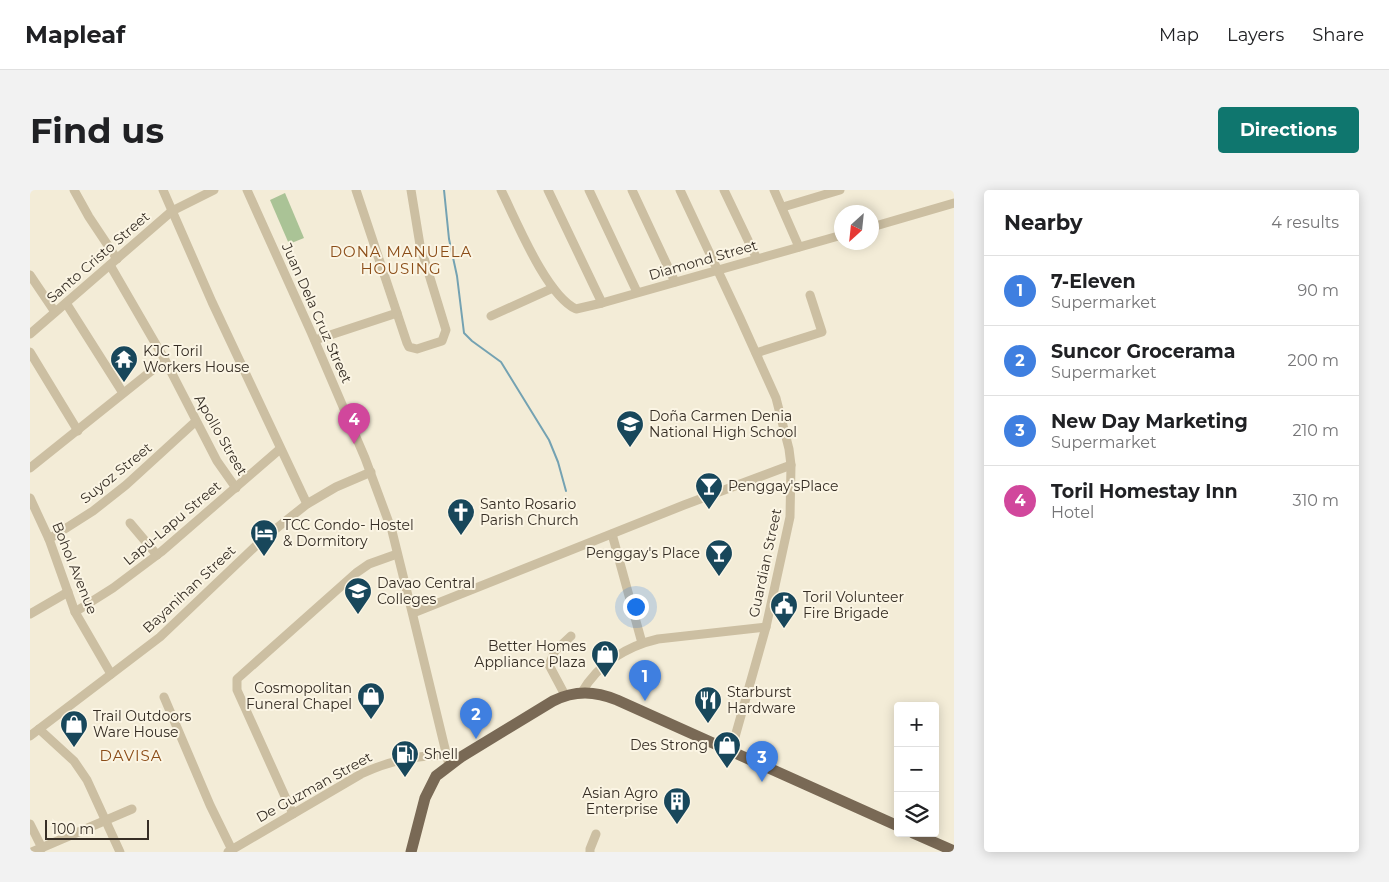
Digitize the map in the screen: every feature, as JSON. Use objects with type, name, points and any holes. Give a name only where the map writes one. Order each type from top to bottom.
[{"type":"main road","points":[[411,852],[425,798],[436,776],[448,760],[565,695],[582,692],[595,693],[616,700],[894,824]]},
{"type":"main road","points":[[923,837],[954,851]]},
{"type":"street","points":[[74,190],[89,217],[117,259]]},
{"type":"street","points":[[163,190],[196,269],[307,504]]},
{"type":"street","name":"Santo Cristo Street","points":[[30,334],[172,211],[214,190]]},
{"type":"street","name":"Juan Dela Cruz Street","points":[[247,190],[315,340],[371,472],[392,531],[448,760]]},
{"type":"street","points":[[356,190],[409,347],[417,349],[442,341],[446,330],[420,245],[411,190]]},
{"type":"street","points":[[491,316],[553,288],[543,274],[501,190]]},
{"type":"street","points":[[548,190],[602,303]]},
{"type":"street","points":[[589,190],[638,292]]},
{"type":"street","points":[[632,190],[675,282]]},
{"type":"street","name":"Guardian Street","points":[[680,190],[776,398],[790,465],[790,517],[766,626],[731,752]]},
{"type":"street","points":[[724,190],[757,259]]},
{"type":"street","points":[[774,190],[799,247]]},
{"type":"street","points":[[783,208],[840,190]]},
{"type":"street","points":[[879,225],[954,203]]},
{"type":"street","name":"Diamond Street","points":[[553,288],[573,307],[579,309],[834,237]]},
{"type":"street","name":"Apollo Street","points":[[110,265],[165,360],[217,462],[236,488]]},
{"type":"street","points":[[30,275],[55,312]]},
{"type":"street","points":[[756,353],[822,332],[810,295]]},
{"type":"street","points":[[66,303],[123,393]]},
{"type":"street","points":[[315,340],[397,313]]},
{"type":"street","points":[[30,352],[78,431]]},
{"type":"street","points":[[30,468],[165,360]]},
{"type":"street","name":"Suyoz Street","points":[[49,539],[93,511],[126,486],[195,422]]},
{"type":"street","name":"Lapu-Lapu Street","points":[[75,612],[113,588],[157,555],[280,449]]},
{"type":"street","points":[[412,613],[790,465]]},
{"type":"street","name":"Bayanihan Street","points":[[30,736],[160,637],[263,539],[307,504],[336,487],[371,472]]},
{"type":"street","name":"Bohol Avenue","points":[[30,498],[49,539],[75,612],[111,674]]},
{"type":"street","points":[[130,523],[157,555]]},
{"type":"street","points":[[612,534],[642,643]]},
{"type":"street","points":[[292,814],[238,690],[236,681],[240,675],[356,573],[369,564],[398,554]]},
{"type":"street","points":[[30,614],[68,592]]},
{"type":"street","points":[[582,692],[592,677],[607,663],[642,643],[667,638],[766,626]]},
{"type":"street","points":[[565,695],[549,665],[555,651],[571,636]]},
{"type":"street","points":[[164,697],[230,851]]},
{"type":"street","points":[[39,729],[74,761],[87,780],[120,852]]},
{"type":"street","name":"De Guzman Street","points":[[230,851],[361,774],[381,765],[404,758],[448,760]]},
{"type":"street","points":[[32,852],[132,809]]},
{"type":"street","points":[[30,824],[42,848]]},
{"type":"street","points":[[590,852],[596,834]]},
{"type":"green space","points":[[285,193],[304,238],[289,244],[270,200]]},
{"type":"waterway","points":[[444,190],[449,239],[457,276],[464,333],[501,362],[549,440],[558,462],[566,491]]},
{"type":"place","name":"KJC Toril Workers House","points":[[124,383]]},
{"type":"place","name":"Toril Homestay Inn","points":[[354,444]]},
{"type":"place","name":"Doña Carmen Denia National High School","points":[[630,448]]},
{"type":"place","name":"Penggay'sPlace","points":[[709,510]]},
{"type":"place","name":"Santo Rosario Parish Church","points":[[461,536]]},
{"type":"place","name":"TCC Condo- Hostel & Dormitory","points":[[264,557]]},
{"type":"place","name":"Penggay's Place","points":[[719,577]]},
{"type":"place","name":"Davao Central Colleges","points":[[358,615]]},
{"type":"place","name":"Toril Volunteer Fire Brigade","points":[[784,629]]},
{"type":"place","name":"Better Homes Appliance Plaza","points":[[605,678]]},
{"type":"place","name":"7-Eleven","points":[[645,701]]},
{"type":"place","name":"Cosmopolitan Funeral Chapel","points":[[371,720]]},
{"type":"place","name":"Starburst Hardware","points":[[708,724]]},
{"type":"place","name":"Suncor Grocerama","points":[[476,739]]},
{"type":"place","name":"Trail Outdoors Ware House","points":[[74,748]]},
{"type":"place","name":"Des Strong","points":[[727,769]]},
{"type":"place","name":"Shell","points":[[405,778]]},
{"type":"place","name":"New Day Marketing","points":[[762,782]]},
{"type":"place","name":"Asian Agro Enterprise","points":[[677,825]]},
{"type":"district","name":"DONA MANUELA HOUSING","points":[[401,260]]},
{"type":"district","name":"DAVISA","points":[[131,755]]}]
